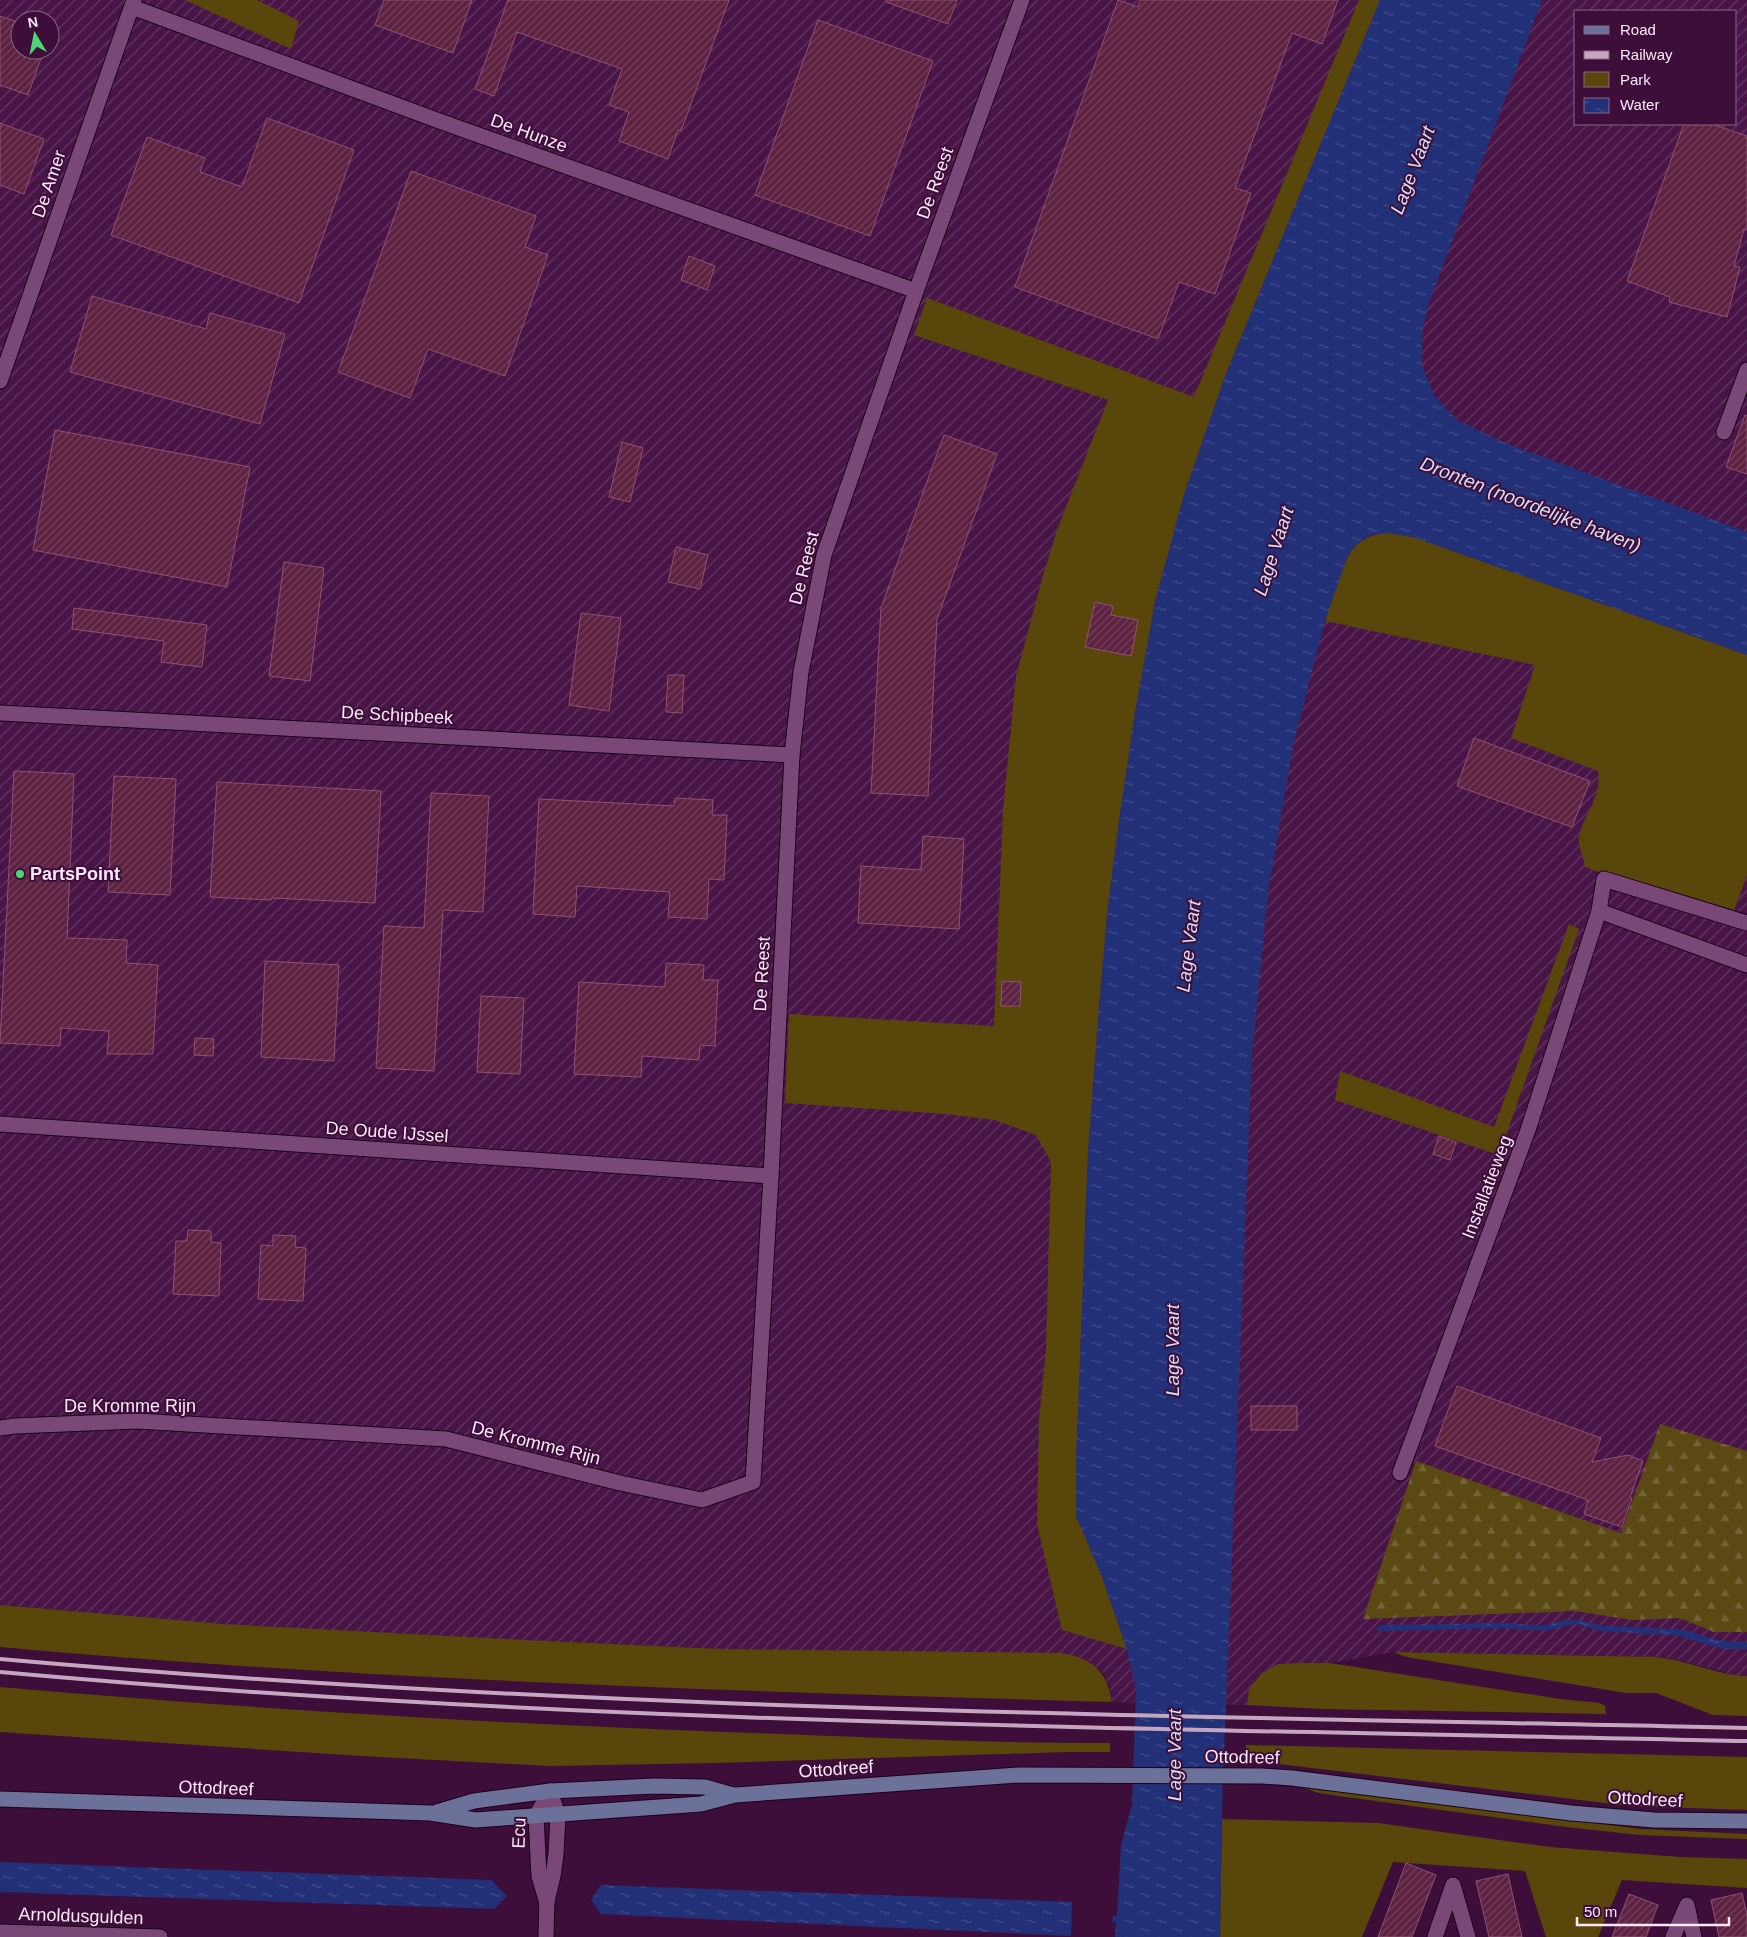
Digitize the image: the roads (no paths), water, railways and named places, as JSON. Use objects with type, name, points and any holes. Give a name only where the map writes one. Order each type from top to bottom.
[{"type":"street","name":"De Reest","points":[[772,1176],[792,755],[801,672],[824,555],[916,291],[1022,0]]},
{"type":"street","name":"De Hunze","points":[[133,3],[451,125],[916,291]]},
{"type":"street","name":"De Amer","points":[[0,382],[133,3]]},
{"type":"street","points":[[1724,432],[1747,370]]},
{"type":"street","name":"De Schipbeek","points":[[0,713],[792,755]]},
{"type":"street","name":"Installatieweg","points":[[1400,1473],[1528,1130],[1599,911],[1604,879],[1747,923]]},
{"type":"street","points":[[1599,911],[1747,964]]},
{"type":"street","name":"De Oude IJssel","points":[[0,1124],[772,1176]]},
{"type":"street","name":"De Kromme Rijn","points":[[0,1428],[137,1420],[446,1439],[620,1483],[702,1500],[753,1482],[772,1176]]},
{"type":"street","name":"Ottodreef","points":[[0,1799],[430,1814],[476,1820],[701,1804],[735,1795],[1019,1775],[1262,1776],[1334,1782],[1571,1813],[1654,1820],[1747,1821]]},
{"type":"street","name":"Ottodreef","points":[[430,1814],[474,1801],[550,1791],[654,1786],[705,1787],[735,1795]]},
{"type":"street","name":"Ecu","points":[[547,1903],[555,1861],[558,1815],[550,1791]]},
{"type":"street","name":"Ecu","points":[[547,1903],[539,1876],[536,1816],[550,1791]]},
{"type":"street","name":"Ecu","points":[[546,1937],[547,1853]]},
{"type":"street","points":[[1435,1937],[1453,1884],[1468,1937]]},
{"type":"street","points":[[1673,1937],[1687,1905],[1694,1937]]},
{"type":"street","name":"Arnoldusgulden","points":[[0,1932],[160,1937]]},
{"type":"water","points":[[1380,0],[1542,0],[1429,303],[1422,334],[1422,364],[1433,394],[1457,420],[1505,443],[1747,532],[1747,655],[1413,537],[1388,533],[1371,535],[1358,543],[1348,555],[1325,621],[1294,742],[1268,892],[1252,1056],[1222,1807],[1220,1937],[1115,1937],[1116,1922],[1112,1922],[1113,1916],[1117,1916],[1121,1845],[1132,1805],[1136,1690],[1127,1649],[1101,1574],[1076,1516],[1076,1465],[1088,1153],[1108,906],[1119,821],[1135,713],[1155,602],[1184,495],[1225,376]]},
{"type":"water","points":[[1565,1620],[1579,1620],[1603,1626],[1689,1631],[1712,1639],[1747,1642],[1747,1649],[1724,1649],[1676,1635],[1601,1631],[1576,1624],[1543,1631],[1507,1628],[1379,1631],[1375,1629],[1383,1625],[1506,1623],[1541,1626]]},
{"type":"water","points":[[0,1862],[491,1880],[507,1896],[494,1909],[0,1892]]},
{"type":"water","points":[[601,1885],[1072,1902],[1071,1936],[601,1914],[591,1900]]},
{"type":"railway","points":[[0,1659],[436,1690],[654,1700],[1091,1714],[1747,1728]]},
{"type":"railway","points":[[0,1672],[218,1690],[654,1714],[873,1722],[1747,1741]]},
{"type":"place","name":"PartsPoint","points":[[20,874]]},
{"type":"water label","name":"Lage Vaart","points":[[1412,170]]},
{"type":"water label","name":"Dronten (noordelijke haven)","points":[[1531,504]]},
{"type":"water label","name":"Lage Vaart","points":[[1273,551]]},
{"type":"water label","name":"Lage Vaart","points":[[1188,946]]},
{"type":"water label","name":"Lage Vaart","points":[[1172,1350]]},
{"type":"water label","name":"Lage Vaart","points":[[1174,1755]]}]
